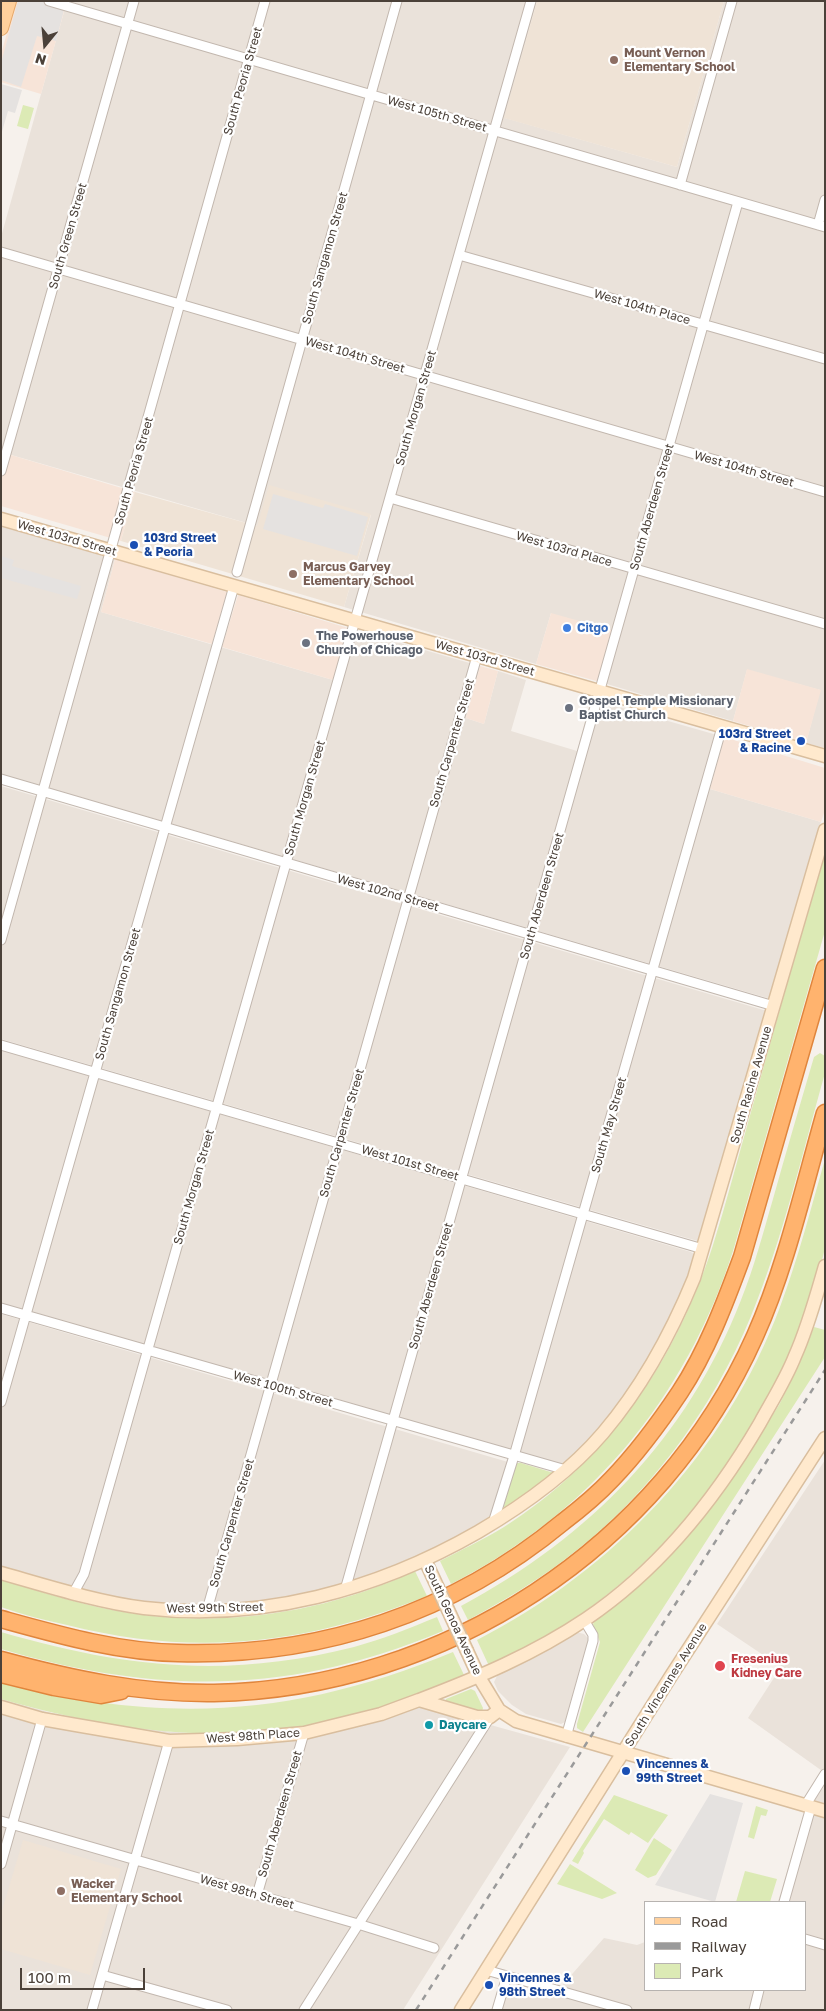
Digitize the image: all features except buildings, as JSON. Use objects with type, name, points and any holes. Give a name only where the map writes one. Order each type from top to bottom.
[{"type":"highway","points":[[2,1619],[59,1635],[141,1650],[177,1654],[259,1652],[345,1635],[429,1605],[492,1574],[545,1538],[611,1481],[634,1454],[680,1391],[695,1365],[727,1296],[742,1257],[825,968]]},
{"type":"highway","points":[[1,1660],[91,1682],[134,1689],[176,1692],[237,1692],[289,1686],[373,1669],[414,1655],[461,1635],[502,1613],[564,1573],[602,1543],[668,1475],[712,1416],[734,1378],[756,1336],[771,1295],[825,1113]]},
{"type":"highway","points":[[1,1674],[54,1687],[101,1695],[134,1689]]},
{"type":"main road","points":[[1,28],[9,1]]},
{"type":"street","name":"West 105th Street","points":[[49,1],[821,226]]},
{"type":"street","name":"South Green Street","points":[[1,471],[134,1]]},
{"type":"street","name":"South Peoria Street","points":[[1,940],[265,1]]},
{"type":"street","name":"South Sangamon Street","points":[[237,572],[397,1]]},
{"type":"street","name":"South Morgan Street","points":[[74,1592],[84,1574],[530,1]]},
{"type":"street","points":[[680,185],[732,1]]},
{"type":"street","points":[[821,226],[825,200]]},
{"type":"street","name":"South Aberdeen Street","points":[[345,1590],[738,202]]},
{"type":"street","name":"West 104th Street","points":[[1,252],[825,492]]},
{"type":"street","name":"West 104th Place","points":[[459,255],[825,359]]},
{"type":"street","name":"West 103rd Place","points":[[390,498],[825,624]]},
{"type":"street","name":"West 103rd Street","points":[[1,518],[825,756]]},
{"type":"street","name":"South Sangamon Street","points":[[1,1402],[234,586]]},
{"type":"street","name":"South Carpenter Street","points":[[207,1610],[477,656]]},
{"type":"street","name":"South May Street","points":[[493,1523],[514,1456],[722,727]]},
{"type":"street","name":"West 102nd Street","points":[[1,780],[774,1006]]},
{"type":"street","name":"South Racine Avenue","points":[[667,1337],[679,1315],[694,1278],[825,830]]},
{"type":"street","name":"West 101st Street","points":[[1,1045],[703,1248]]},
{"type":"street","name":"West 98th Place","points":[[1,1706],[42,1718],[107,1731],[169,1740],[237,1739],[304,1732],[382,1714],[478,1677],[510,1662],[584,1620],[644,1574],[689,1527],[735,1465],[778,1391],[794,1359],[815,1301],[825,1266]]},
{"type":"street","name":"West 100th Street","points":[[1,1308],[566,1470]]},
{"type":"street","name":"South Genoa Avenue","points":[[494,1714],[425,1560],[493,1523],[533,1498],[566,1470],[602,1435],[628,1402],[667,1337]]},
{"type":"street","name":"South Vincennes Avenue","points":[[461,2010],[825,1438]]},
{"type":"street","name":"West 99th Street","points":[[1,1572],[74,1592],[144,1608],[207,1610],[273,1606],[345,1590],[425,1560]]},
{"type":"street","points":[[566,1737],[594,1641],[593,1635],[584,1620]]},
{"type":"street","points":[[419,1700],[477,1717],[494,1714],[623,1754],[825,1811]]},
{"type":"street","points":[[304,2010],[494,1714]]},
{"type":"street","points":[[1,1864],[42,1718]]},
{"type":"street","name":"South Aberdeen Street","points":[[257,1895],[304,1732]]},
{"type":"street","points":[[92,2010],[169,1740]]},
{"type":"street","points":[[784,1901],[808,1806],[825,1774]]},
{"type":"street","name":"West 98th Street","points":[[1,1821],[358,1924],[434,1948]]},
{"type":"street","points":[[806,1939],[825,1945]]},
{"type":"street","points":[[486,1970],[627,2010]]},
{"type":"street","points":[[102,1975],[227,2010]]},
{"type":"street","points":[[497,2010],[507,1976]]},
{"type":"street","points":[[754,2010],[760,1991]]},
{"type":"shaded area","points":[[16,1],[67,1],[41,94],[1,82],[1,54]]},
{"type":"shaded area","points":[[18,1],[45,1],[65,6],[56,41],[37,36],[21,87],[1,80],[1,63]]},
{"type":"shaded area","points":[[67,1],[537,1],[505,118],[677,167],[724,1],[825,1],[825,748],[806,743],[820,690],[747,670],[733,721],[600,682],[551,613],[536,664],[344,607],[371,515],[257,526],[1,452],[1,237]]},
{"type":"shaded area","name":"Mount Vernon Elementary School","points":[[537,1],[724,1],[677,167],[504,118]]},
{"type":"shaded area","points":[[1,84],[22,90],[15,113],[8,111],[1,135]]},
{"type":"shaded area","points":[[1,452],[135,492],[121,541],[1,506]]},
{"type":"shaded area","name":"Marcus Garvey Elementary School","points":[[269,485],[371,514],[344,607],[121,541],[135,492],[257,526]]},
{"type":"shaded area","points":[[273,494],[323,508],[325,504],[368,517],[357,556],[263,529]]},
{"type":"shaded area","points":[[1,526],[115,559],[101,612],[333,680],[348,628],[480,666],[466,718],[484,724],[498,671],[526,680],[511,731],[577,751],[591,699],[724,737],[710,789],[821,822],[771,999],[1,774]]},
{"type":"shaded area","points":[[1,556],[14,560],[12,566],[81,586],[77,599],[1,578]]},
{"type":"shaded area","points":[[115,559],[227,592],[212,644],[101,612]]},
{"type":"shaded area","points":[[238,595],[348,628],[333,680],[222,647]]},
{"type":"shaded area","points":[[551,613],[615,631],[600,682],[536,664]]},
{"type":"shaded area","points":[[480,666],[498,671],[484,724],[466,718]]},
{"type":"shaded area","points":[[747,669],[821,690],[806,743],[733,721]]},
{"type":"shaded area","points":[[724,737],[825,768],[825,810],[821,822],[710,789]]},
{"type":"shaded area","points":[[1,786],[767,1011],[701,1242],[1,1039]]},
{"type":"shaded area","points":[[1,1050],[691,1252],[695,1255],[695,1259],[663,1332],[628,1393],[591,1440],[563,1466],[1,1303]]},
{"type":"shaded area","points":[[1,1314],[508,1462],[490,1520],[433,1549],[369,1577],[334,1588],[260,1603],[193,1606],[153,1603],[97,1594],[1,1567]]},
{"type":"shaded area","points":[[825,1460],[825,1773],[748,1718],[781,1667],[717,1624]]},
{"type":"shaded area","points":[[576,1632],[584,1634],[588,1641],[565,1722],[561,1724],[526,1714],[512,1705],[498,1691],[494,1682],[497,1676]]},
{"type":"shaded area","points":[[1,1699],[52,1713],[171,1732],[228,1733],[276,1730],[404,1701],[570,1747],[403,2010],[1,2010]]},
{"type":"shaded area","points":[[825,1785],[825,2010],[501,2010],[508,1985],[550,1999],[604,1938],[637,1945],[644,1942],[644,1991],[806,1991],[806,1901],[778,1901],[803,1816]]},
{"type":"shaded area","points":[[710,1794],[743,1803],[715,1901],[655,1885]]},
{"type":"shaded area","name":"Wacker Elementary School","points":[[23,1840],[121,1869],[90,1975],[1,1949],[1,1914]]},
{"type":"green space","points":[[23,105],[34,108],[28,129],[17,126]]},
{"type":"green space","points":[[825,851],[825,931],[733,1251],[713,1305],[688,1355],[659,1403],[626,1446],[589,1486],[547,1523],[501,1555],[451,1584],[440,1561],[504,1527],[541,1501],[575,1472],[606,1440],[633,1405],[658,1368],[679,1329],[697,1288],[718,1230]]},
{"type":"green space","points":[[820,1053],[825,1056],[825,1073],[773,1257],[751,1316],[717,1386],[674,1451],[622,1510],[594,1536],[541,1577],[468,1620],[461,1606],[508,1579],[552,1548],[592,1515],[629,1479],[663,1439],[693,1396],[719,1350],[746,1288],[814,1057]]},
{"type":"green space","points":[[825,1159],[825,1246],[820,1268],[795,1339],[782,1369],[734,1453],[680,1525],[638,1568],[615,1588],[566,1624],[489,1666],[477,1640],[527,1612],[575,1579],[619,1542],[660,1502],[697,1458],[729,1410],[757,1360],[787,1289]]},
{"type":"green space","points":[[814,1327],[825,1330],[825,1357],[583,1732],[577,1728],[577,1724],[600,1642],[593,1625],[594,1620],[688,1536],[724,1491],[779,1405],[798,1367]]},
{"type":"green space","points":[[516,1463],[554,1473],[553,1476],[503,1509]]},
{"type":"green space","points":[[415,1571],[427,1596],[382,1613],[337,1626],[249,1641],[205,1643],[160,1641],[114,1635],[42,1619],[1,1607],[1,1580],[81,1603],[130,1613],[203,1619],[239,1617],[276,1613],[347,1597]]},
{"type":"green space","points":[[437,1617],[443,1631],[387,1652],[332,1667],[278,1677],[224,1681],[170,1680],[115,1675],[59,1664],[1,1649],[1,1632],[91,1654],[134,1661],[176,1665],[219,1666],[263,1663],[307,1657],[354,1647]]},
{"type":"green space","points":[[453,1652],[465,1677],[368,1712],[293,1729],[209,1734],[167,1731],[83,1719],[1,1699],[1,1681],[97,1702],[191,1709],[235,1707],[279,1702],[322,1694],[409,1669]]},
{"type":"green space","points":[[471,1689],[475,1691],[483,1708],[482,1712],[445,1702],[446,1699]]},
{"type":"green space","points":[[614,1795],[668,1815],[648,1843],[631,1832],[629,1835],[604,1819],[583,1851],[584,1853],[578,1864],[572,1861]]},
{"type":"green space","points":[[756,1806],[768,1810],[766,1816],[761,1815],[754,1839],[748,1837]]},
{"type":"green space","points":[[654,1838],[672,1850],[656,1875],[648,1878],[635,1870]]},
{"type":"green space","points":[[570,1864],[617,1893],[602,1899],[557,1884]]},
{"type":"green space","points":[[745,1871],[777,1879],[770,1901],[736,1901]]},
{"type":"railway","points":[[416,2010],[825,1370]]},
{"type":"place","name":"Mount Vernon Elementary School","points":[[614,60]]},
{"type":"place","name":"103rd Street & Peoria","points":[[134,545]]},
{"type":"place","name":"Marcus Garvey Elementary School","points":[[293,574]]},
{"type":"place","name":"Citgo","points":[[567,628]]},
{"type":"place","name":"The Powerhouse Church of Chicago","points":[[306,643]]},
{"type":"place","name":"Gospel Temple Missionary Baptist Church","points":[[569,708]]},
{"type":"place","name":"103rd Street & Racine","points":[[801,741]]},
{"type":"place","name":"Fresenius Kidney Care","points":[[720,1666]]},
{"type":"place","name":"Daycare","points":[[429,1725]]},
{"type":"place","name":"Vincennes & 99th Street","points":[[626,1771]]},
{"type":"place","name":"Wacker Elementary School","points":[[61,1891]]},
{"type":"place","name":"Vincennes & 98th Street","points":[[489,1985]]}]
